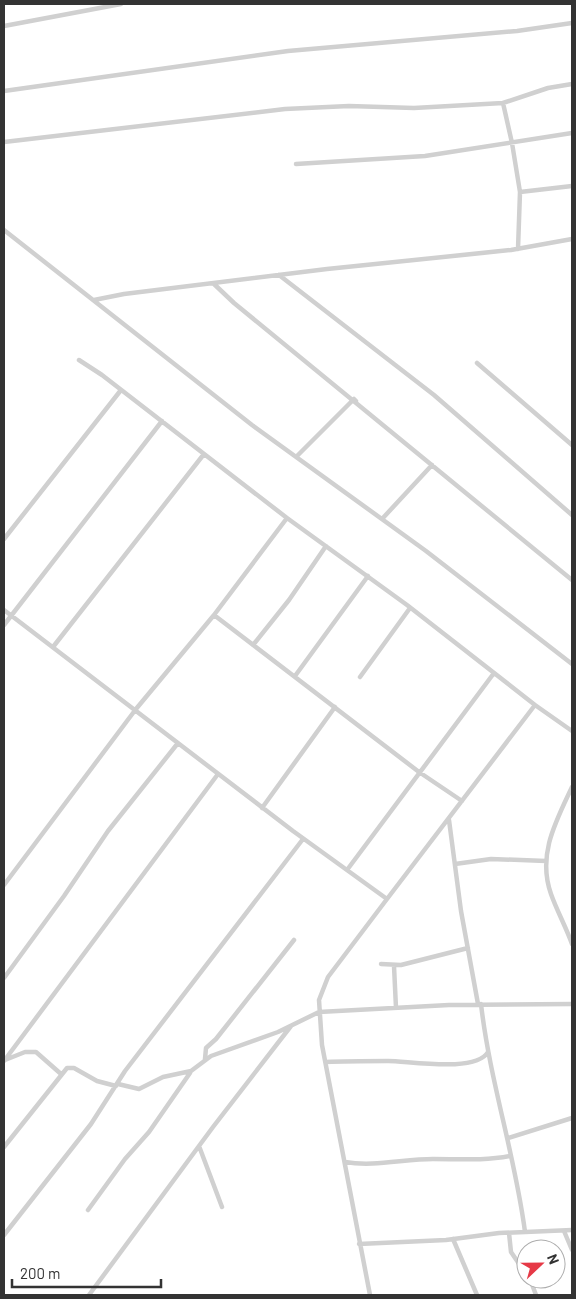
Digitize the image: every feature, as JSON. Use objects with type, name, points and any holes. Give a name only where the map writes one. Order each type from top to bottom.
[{"type":"street","points":[[4,26],[121,4]]},
{"type":"street","points":[[4,91],[288,51],[507,32],[572,23]]},
{"type":"street","points":[[4,142],[285,109],[349,106],[414,108],[502,103],[548,88],[572,84]]},
{"type":"street","points":[[502,103],[512,142],[520,192],[518,249]]},
{"type":"street","points":[[296,164],[425,156],[572,133]]},
{"type":"street","points":[[520,192],[572,186]]},
{"type":"street","points":[[4,230],[252,425],[382,519],[572,664]]},
{"type":"street","points":[[94,300],[280,275],[518,249],[572,238]]},
{"type":"street","points":[[280,275],[434,395],[572,515]]},
{"type":"street","points":[[214,284],[234,303],[572,580]]},
{"type":"street","points":[[79,360],[572,731]]},
{"type":"street","points":[[477,363],[572,445]]},
{"type":"street","points":[[4,539],[121,390]]},
{"type":"street","points":[[297,456],[354,400]]},
{"type":"street","points":[[354,400],[506,527]]},
{"type":"street","points":[[4,625],[162,421]]},
{"type":"street","points":[[53,647],[204,454]]},
{"type":"street","points":[[382,519],[432,466]]},
{"type":"street","points":[[4,885],[136,709],[214,615],[287,518]]},
{"type":"street","points":[[253,645],[289,600],[326,546]]},
{"type":"street","points":[[295,676],[368,576]]},
{"type":"street","points":[[360,677],[410,608]]},
{"type":"street","points":[[4,610],[136,709],[303,839],[387,899]]},
{"type":"street","points":[[214,615],[418,772],[462,801]]},
{"type":"street","points":[[347,870],[418,772],[494,673]]},
{"type":"street","points":[[370,1295],[326,1062],[320,1012],[321,992],[328,977],[536,705]]},
{"type":"street","points":[[262,808],[335,707]]},
{"type":"street","points":[[4,978],[64,896],[108,831],[178,742]]},
{"type":"street","points":[[4,1061],[218,774]]},
{"type":"street","points":[[572,787],[550,835],[546,861],[551,893],[572,944]]},
{"type":"street","points":[[449,820],[468,948],[498,1101],[508,1138],[525,1232]]},
{"type":"street","points":[[4,1235],[56,1165],[91,1124],[125,1071],[303,839]]},
{"type":"street","points":[[455,864],[491,859],[546,861]]},
{"type":"street","points":[[205,1058],[206,1048],[294,940]]},
{"type":"street","points":[[381,964],[394,966],[450,954],[468,948]]},
{"type":"street","points":[[394,966],[396,1008]]},
{"type":"street","points":[[88,1210],[125,1159],[149,1132],[191,1072],[205,1058],[292,1025],[320,1012],[480,1004],[572,1004]]},
{"type":"street","points":[[89,1295],[199,1146],[292,1025]]},
{"type":"street","points":[[326,1062],[461,1063],[481,1060],[489,1050]]},
{"type":"street","points":[[4,1061],[25,1052],[36,1052],[61,1074]]},
{"type":"street","points":[[4,1146],[67,1068],[74,1068],[97,1081],[139,1089],[163,1077],[191,1072]]},
{"type":"street","points":[[508,1138],[572,1118]]},
{"type":"street","points":[[199,1146],[222,1207]]},
{"type":"street","points":[[345,1162],[366,1164],[510,1156]]},
{"type":"street","points":[[564,1230],[572,1250]]},
{"type":"street","points":[[359,1244],[572,1230]]},
{"type":"street","points":[[509,1233],[511,1252],[516,1259]]},
{"type":"street","points":[[453,1239],[477,1295]]}]
